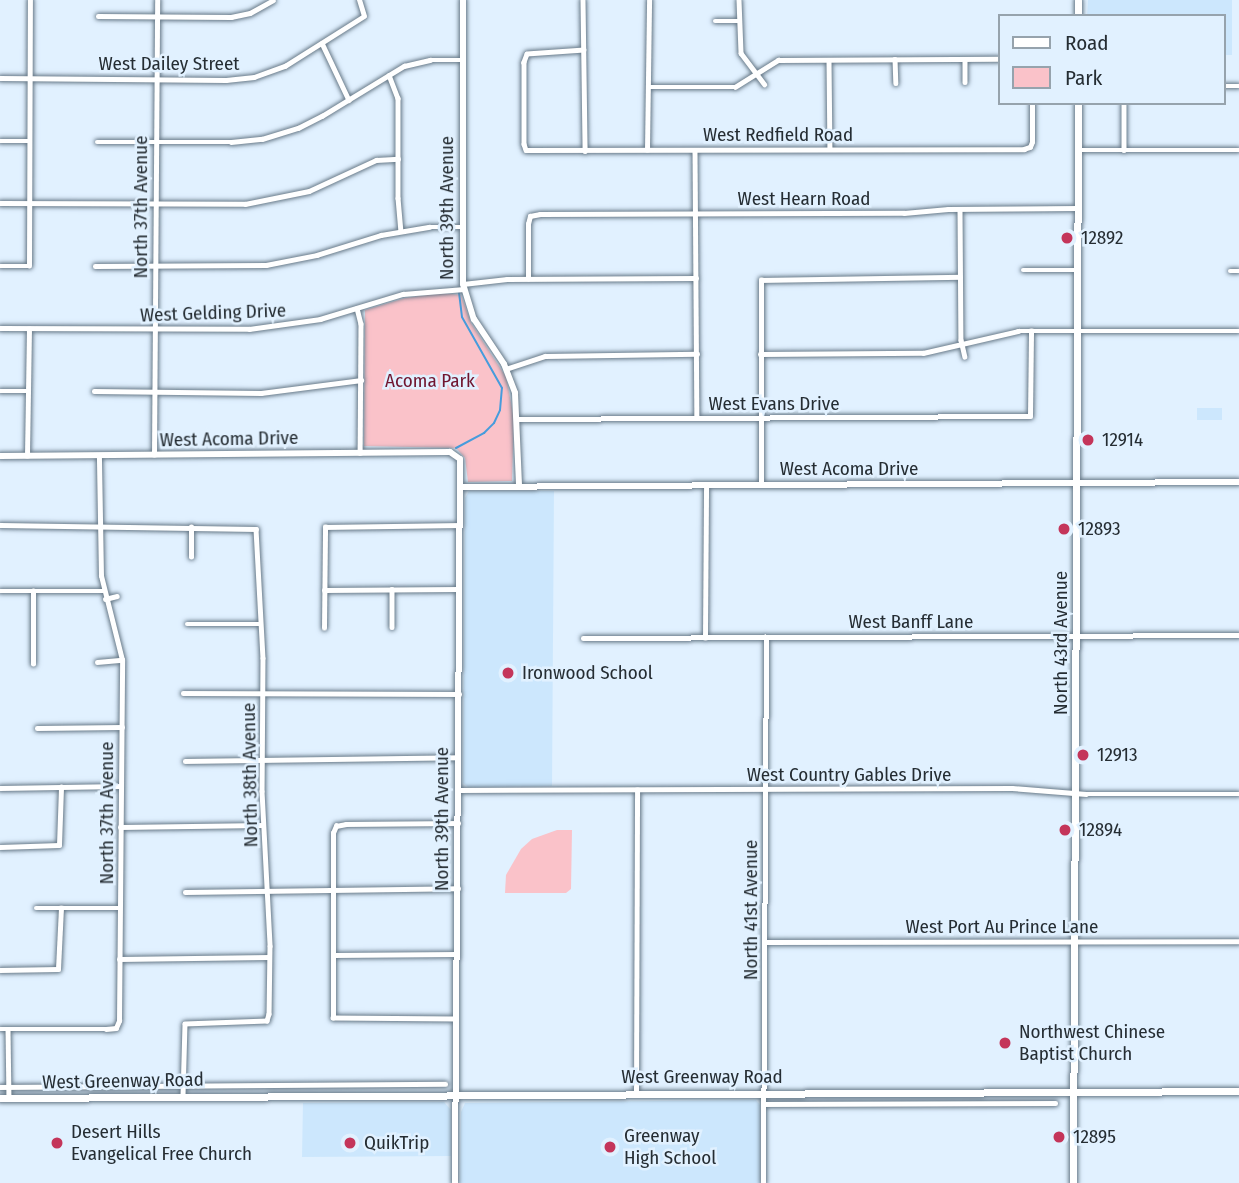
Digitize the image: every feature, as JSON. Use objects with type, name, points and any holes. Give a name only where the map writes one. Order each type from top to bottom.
[{"type":"main road","name":"North 43rd Avenue","points":[[1073,1183],[1079,105]]},
{"type":"main road","name":"West Greenway Road","points":[[4,1098],[1239,1091]]},
{"type":"street","points":[[0,266],[29,266],[30,0]]},
{"type":"street","name":"North 37th Avenue","points":[[154,456],[157,0]]},
{"type":"street","points":[[98,16],[231,17],[250,13],[273,0]]},
{"type":"street","name":"West Dailey Street","points":[[0,78],[254,77],[285,66],[364,16],[359,0]]},
{"type":"street","name":"North 39th Avenue","points":[[463,0],[463,286],[474,319],[506,369],[515,393],[519,419],[519,486]]},
{"type":"street","points":[[583,0],[585,151]]},
{"type":"street","points":[[647,150],[649,0]]},
{"type":"street","points":[[739,0],[741,53],[764,83]]},
{"type":"street","points":[[715,20],[739,21]]},
{"type":"street","points":[[321,43],[349,100]]},
{"type":"street","name":"West Redfield Road","points":[[584,50],[527,54],[524,75],[526,150],[1030,147],[1032,105]]},
{"type":"street","points":[[895,59],[896,83]]},
{"type":"street","points":[[965,59],[965,82]]},
{"type":"street","points":[[648,88],[735,87],[772,61],[998,59]]},
{"type":"street","points":[[97,142],[262,139],[298,128],[415,62],[463,60]]},
{"type":"street","points":[[829,60],[830,149]]},
{"type":"street","points":[[389,75],[398,98],[401,231]]},
{"type":"street","points":[[1124,105],[1124,150]]},
{"type":"street","points":[[0,141],[30,141]]},
{"type":"street","points":[[695,150],[697,419]]},
{"type":"street","points":[[1078,150],[1239,150]]},
{"type":"street","points":[[0,203],[223,205],[267,201],[309,191],[376,160],[398,159]]},
{"type":"street","name":"West Hearn Road","points":[[528,279],[530,216],[904,213],[960,209],[1078,208]]},
{"type":"street","points":[[960,209],[962,345],[965,356]]},
{"type":"street","points":[[95,267],[266,265],[317,255],[401,231],[462,227]]},
{"type":"street","points":[[1023,270],[1078,270]]},
{"type":"street","points":[[1230,271],[1239,271]]},
{"type":"street","points":[[825,277],[825,286]]},
{"type":"street","points":[[896,277],[896,286]]},
{"type":"street","points":[[761,485],[761,280],[960,277]]},
{"type":"street","name":"West Gelding Drive","points":[[0,328],[276,327],[403,294],[463,286],[528,279],[696,278]]},
{"type":"street","points":[[547,279],[547,288]]},
{"type":"street","points":[[632,279],[632,287]]},
{"type":"street","points":[[357,308],[361,324],[360,453]]},
{"type":"street","points":[[27,456],[29,329]]},
{"type":"street","points":[[760,354],[923,353],[962,345],[992,335],[1031,331],[1239,331]]},
{"type":"street","name":"West Evans Drive","points":[[519,419],[1030,416],[1031,331]]},
{"type":"street","points":[[506,369],[545,356],[697,354]]},
{"type":"street","points":[[94,391],[261,393],[361,380]]},
{"type":"street","points":[[0,391],[28,391]]},
{"type":"street","name":"West Acoma Drive","points":[[0,456],[450,452],[458,456]]},
{"type":"street","name":"North 37th Avenue","points":[[8,1029],[116,1028],[119,1021],[121,660],[103,591],[99,456]]},
{"type":"street","name":"North 39th Avenue","points":[[455,1183],[460,525],[458,456]]},
{"type":"street","name":"West Acoma Drive","points":[[460,487],[1239,482]]},
{"type":"street","points":[[705,638],[706,486]]},
{"type":"street","points":[[0,525],[191,527],[191,557]]},
{"type":"street","points":[[324,628],[325,527],[460,525]]},
{"type":"street","name":"North 38th Avenue","points":[[183,1086],[185,1024],[267,1021],[269,957],[256,529],[191,527]]},
{"type":"street","points":[[391,589],[392,627]]},
{"type":"street","points":[[324,590],[459,589]]},
{"type":"street","points":[[33,591],[33,664]]},
{"type":"street","points":[[0,592],[103,591]]},
{"type":"street","points":[[106,599],[117,596]]},
{"type":"street","points":[[187,624],[259,624]]},
{"type":"street","name":"West Banff Lane","points":[[583,638],[1239,635]]},
{"type":"street","name":"North 41st Avenue","points":[[763,1183],[766,637]]},
{"type":"street","points":[[97,662],[121,660]]},
{"type":"street","points":[[183,693],[459,694]]},
{"type":"street","points":[[37,728],[122,727]]},
{"type":"street","points":[[185,761],[458,757]]},
{"type":"street","points":[[0,788],[121,786]]},
{"type":"street","points":[[0,847],[60,845],[61,787]]},
{"type":"street","name":"West Country Gables Drive","points":[[458,790],[1012,788],[1076,793],[1239,794]]},
{"type":"street","points":[[636,1094],[637,790]]},
{"type":"street","points":[[457,1019],[333,1018],[333,890],[336,825],[458,823]]},
{"type":"street","points":[[120,827],[263,825]]},
{"type":"street","points":[[186,892],[458,888]]},
{"type":"street","points":[[36,908],[120,908]]},
{"type":"street","points":[[0,970],[58,969],[61,908]]},
{"type":"street","name":"West Port Au Prince Lane","points":[[765,942],[1239,941]]},
{"type":"street","points":[[333,955],[457,954]]},
{"type":"street","points":[[120,959],[269,957]]},
{"type":"street","points":[[0,1029],[8,1029],[8,1087],[4,1098]]},
{"type":"street","points":[[372,1084],[372,1094]]},
{"type":"street","name":"West Greenway Road","points":[[0,1087],[445,1084]]},
{"type":"street","points":[[183,1086],[183,1096]]},
{"type":"street","points":[[1033,1091],[1033,1103]]},
{"type":"street","name":"West Greenway Road","points":[[764,1104],[1055,1103]]},
{"type":"shaded area","points":[[1088,0],[1232,0],[1232,55],[1225,55],[1225,14],[1087,14]]},
{"type":"shaded area","points":[[1197,408],[1222,408],[1222,420],[1197,420]]},
{"type":"shaded area","name":"Ironwood School","points":[[469,491],[554,491],[552,786],[468,787],[463,783],[465,498]]},
{"type":"shaded area","name":"Greenway High School","points":[[756,1100],[760,1105],[760,1183],[460,1183],[461,1112],[465,1103]]},
{"type":"shaded area","points":[[444,1102],[451,1110],[451,1156],[302,1157],[303,1103]]},
{"type":"green space","name":"Acoma Park","points":[[441,293],[461,295],[471,323],[506,377],[514,418],[512,481],[468,482],[465,458],[456,448],[364,446],[365,310],[405,298]]},
{"type":"green space","points":[[557,830],[572,830],[571,889],[566,893],[505,893],[506,875],[521,849],[532,839]]},
{"type":"waterway","points":[[456,448],[484,433],[494,423],[500,410],[502,388],[462,317],[459,291]]},
{"type":"place","name":"12892","points":[[1067,238]]},
{"type":"place","name":"12914","points":[[1088,440]]},
{"type":"place","name":"12893","points":[[1064,529]]},
{"type":"place","name":"Ironwood School","points":[[508,673]]},
{"type":"place","name":"12913","points":[[1083,755]]},
{"type":"place","name":"12894","points":[[1065,830]]},
{"type":"place","name":"Northwest Chinese Baptist Church","points":[[1005,1043]]},
{"type":"place","name":"12895","points":[[1059,1137]]},
{"type":"place","name":"Desert Hills Evangelical Free Church","points":[[57,1143]]},
{"type":"place","name":"QuikTrip","points":[[350,1143]]},
{"type":"place","name":"Greenway High School","points":[[610,1147]]}]
